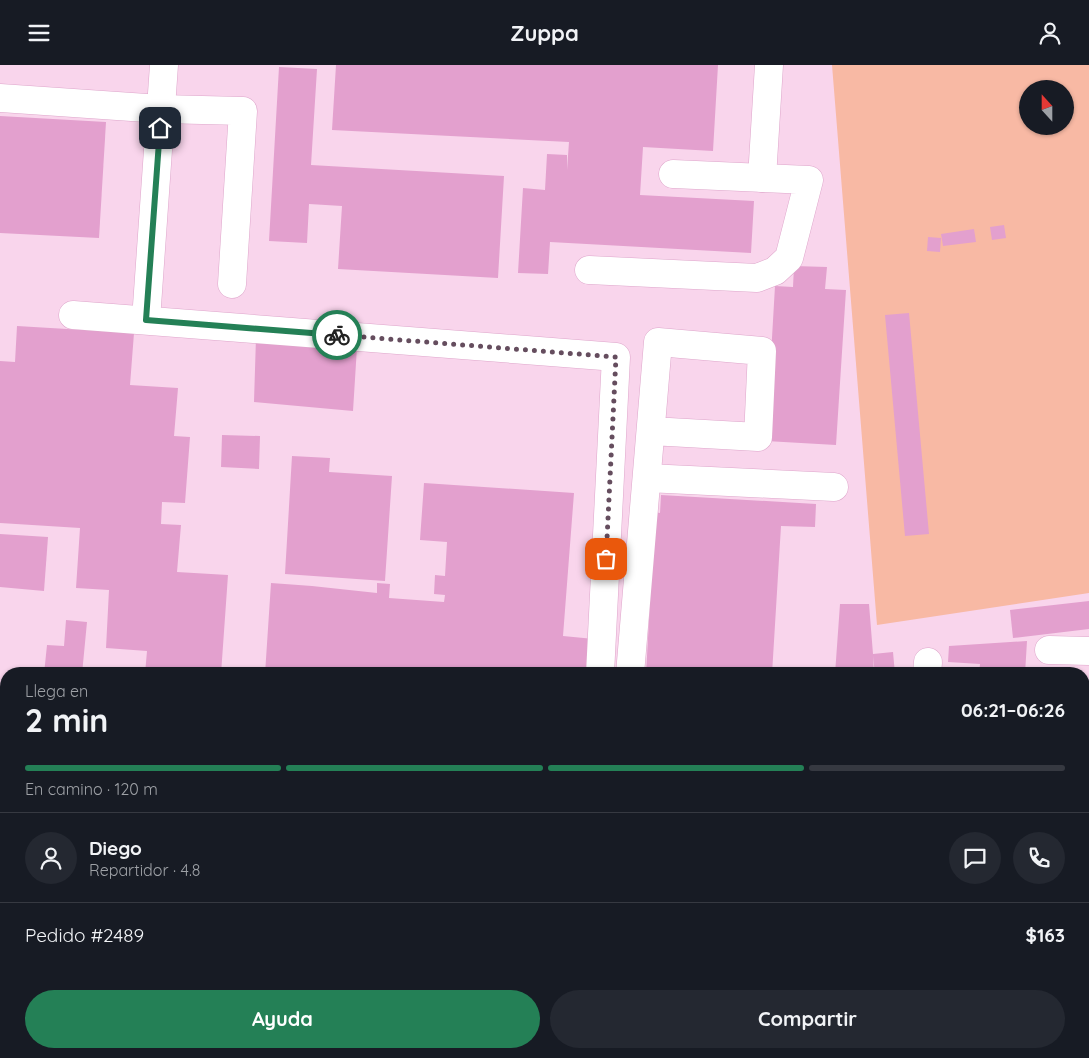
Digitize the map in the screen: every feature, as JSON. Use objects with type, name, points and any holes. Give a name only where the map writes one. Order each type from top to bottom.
[{"type":"main road","points":[[146,320],[164,65]]},
{"type":"main road","points":[[762,178],[769,65]]},
{"type":"main road","points":[[0,98],[161,109],[243,111],[232,284]]},
{"type":"main road","points":[[589,270],[757,279],[775,271],[788,258],[809,180],[673,174]]},
{"type":"main road","points":[[73,315],[616,357],[600,667]]},
{"type":"main road","points":[[631,667],[658,342],[762,351],[758,437],[651,431]]},
{"type":"main road","points":[[647,478],[834,487]]},
{"type":"main road","points":[[1049,650],[1089,651]]},
{"type":"shaded area","points":[[832,65],[1089,65],[1089,593],[877,625]]},
{"type":"building","points":[[336,65],[718,65],[713,151],[643,147],[640,195],[754,201],[751,253],[550,242],[548,274],[518,273],[523,188],[545,190],[547,154],[567,155],[567,170],[569,142],[332,130]]},
{"type":"building","points":[[279,67],[317,69],[311,165],[504,176],[498,278],[338,269],[342,206],[309,204],[307,243],[269,241]]},
{"type":"building","points":[[0,116],[106,122],[99,238],[0,233]]},
{"type":"building","points":[[1004,225],[1006,238],[992,240],[990,227]]},
{"type":"building","points":[[974,229],[976,242],[943,246],[941,234]]},
{"type":"building","points":[[928,237],[941,238],[940,252],[927,251]]},
{"type":"building","points":[[794,266],[827,267],[825,289],[846,290],[836,445],[766,441],[775,286],[793,287]]},
{"type":"building","points":[[909,313],[929,534],[905,536],[885,315]]},
{"type":"building","points":[[17,326],[134,333],[130,385],[178,388],[174,436],[190,437],[185,503],[162,502],[161,524],[181,525],[177,572],[228,575],[221,667],[146,667],[147,651],[106,648],[109,590],[76,588],[80,528],[0,523],[0,361],[15,362]]},
{"type":"building","points":[[256,337],[357,347],[353,411],[254,402]]},
{"type":"building","points":[[222,435],[260,436],[259,469],[221,467]]},
{"type":"building","points":[[292,456],[330,458],[329,472],[392,476],[385,581],[285,574]]},
{"type":"building","points":[[424,483],[574,493],[563,636],[594,639],[592,667],[265,667],[271,583],[377,593],[377,583],[390,584],[389,598],[444,602],[445,595],[434,594],[435,575],[445,576],[447,542],[420,540]]},
{"type":"building","points":[[661,495],[816,504],[815,527],[781,526],[772,667],[646,667],[655,512],[660,513]]},
{"type":"building","points":[[0,534],[48,537],[44,591],[0,587]]},
{"type":"building","points":[[1089,601],[1089,629],[1013,638],[1010,610]]},
{"type":"building","points":[[840,604],[869,604],[873,654],[893,652],[894,667],[874,667],[873,656],[874,667],[836,667]]},
{"type":"building","points":[[66,620],[87,622],[83,667],[45,667],[47,645],[64,646]]},
{"type":"building","points":[[1027,641],[1025,667],[980,667],[980,664],[948,662],[949,646]]},
{"type":"way so far","points":[[337,335],[616,357],[606,559]]},
{"type":"route","points":[[160,128],[146,320],[337,335]]}]
